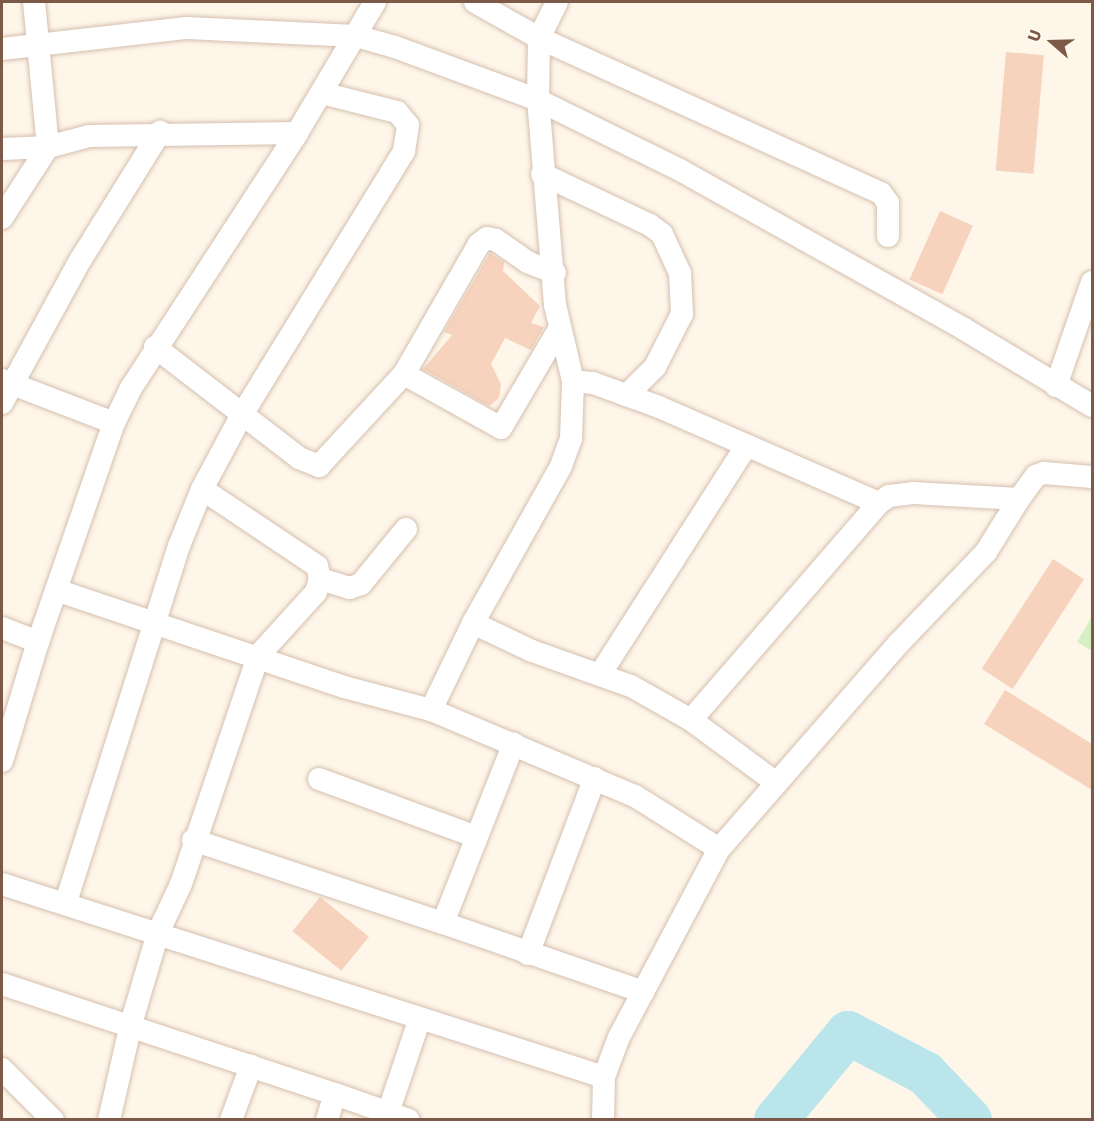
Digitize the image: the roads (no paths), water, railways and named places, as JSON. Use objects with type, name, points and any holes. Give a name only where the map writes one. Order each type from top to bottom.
[{"type":"street","points":[[2,218],[48,147],[34,2]]},
{"type":"street","points":[[2,761],[5,734],[114,423],[155,347],[297,134],[375,2]]},
{"type":"street","points":[[474,2],[539,38],[881,194],[888,203],[888,236]]},
{"type":"street","points":[[431,710],[473,623],[561,466],[571,439],[573,381],[559,329],[555,273],[542,174],[538,100],[539,38],[557,2]]},
{"type":"street","points":[[2,49],[187,28],[356,36],[538,100],[680,170],[964,329],[1092,406]]},
{"type":"street","points":[[66,902],[154,622],[202,489],[243,413],[404,151],[408,137],[408,125],[398,112],[322,93]]},
{"type":"street","points":[[2,149],[48,147],[89,136],[160,132],[297,134]]},
{"type":"street","points":[[114,423],[4,389],[160,132]]},
{"type":"street","points":[[542,174],[650,225],[662,234],[680,273],[682,314],[655,367],[627,395]]},
{"type":"street","points":[[155,347],[299,458],[319,466],[404,374],[479,244],[487,238],[527,262],[555,273]]},
{"type":"street","points":[[1056,386],[1092,282]]},
{"type":"street","points":[[404,374],[501,428],[559,329]]},
{"type":"street","points":[[573,381],[627,395],[745,448],[879,503]]},
{"type":"street","points":[[601,673],[745,448]]},
{"type":"street","points":[[603,1119],[604,1077],[619,1037],[720,849],[776,782],[987,552],[1019,499],[1036,476],[1044,473],[1092,477]]},
{"type":"street","points":[[109,1119],[131,1024],[158,933],[181,884],[193,840],[258,656],[316,592],[320,579],[317,566],[202,489]]},
{"type":"street","points":[[691,720],[879,503],[889,496],[923,493],[1019,499]]},
{"type":"street","points":[[320,579],[350,588],[361,584],[406,529]]},
{"type":"street","points":[[57,590],[258,656],[344,687],[431,710],[514,743],[634,796],[720,849]]},
{"type":"street","points":[[473,623],[532,651],[601,673],[631,686],[691,720],[776,782]]},
{"type":"street","points":[[2,628],[38,642]]},
{"type":"street","points":[[443,923],[514,743]]},
{"type":"street","points":[[528,954],[595,778]]},
{"type":"street","points":[[319,779],[477,837]]},
{"type":"street","points":[[193,840],[643,992]]},
{"type":"street","points":[[2,884],[66,902],[604,1077]]},
{"type":"street","points":[[2,984],[131,1024],[398,1116],[420,1018]]},
{"type":"street","points":[[231,1119],[251,1066]]},
{"type":"street","points":[[2,1069],[53,1119]]},
{"type":"street","points":[[327,1119],[335,1094]]},
{"type":"waterway","points":[[776,1120],[848,1033],[925,1073],[970,1120]]}]
